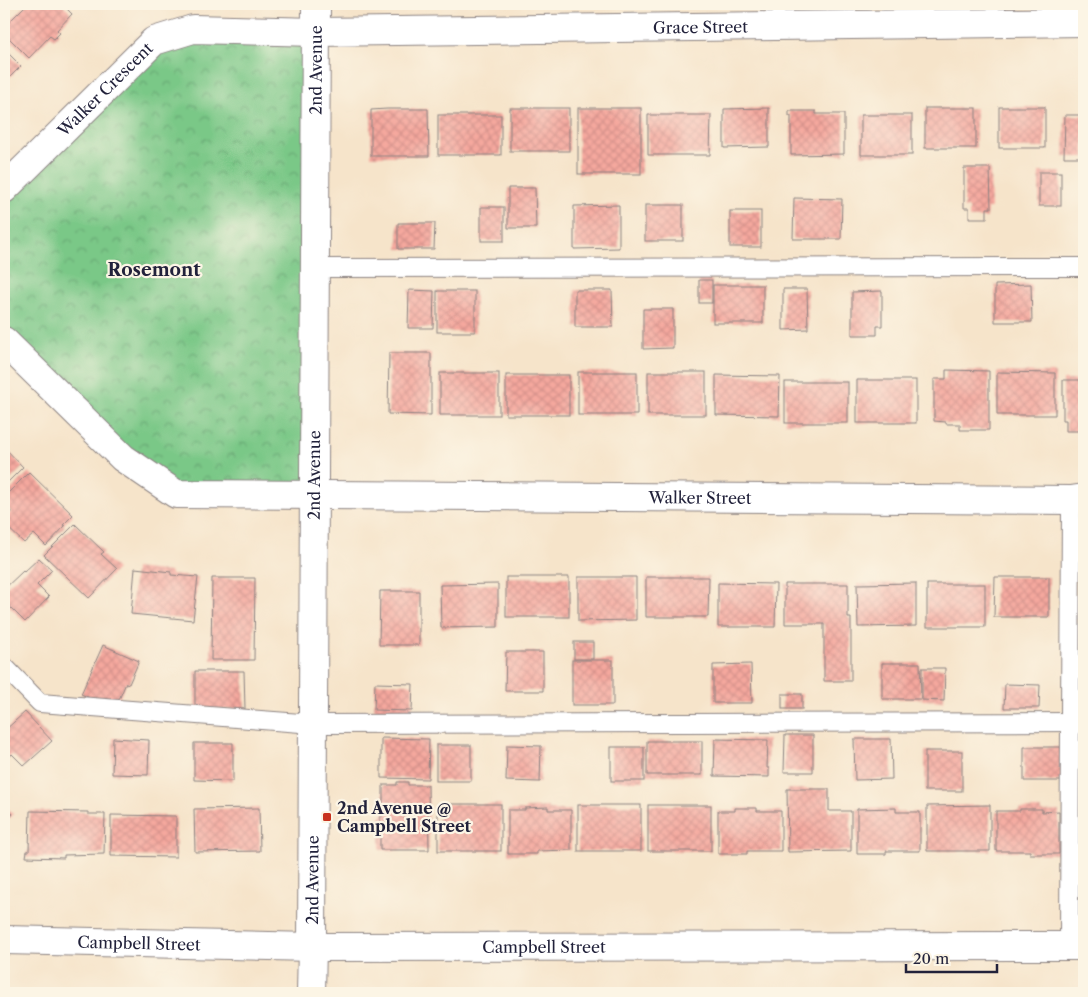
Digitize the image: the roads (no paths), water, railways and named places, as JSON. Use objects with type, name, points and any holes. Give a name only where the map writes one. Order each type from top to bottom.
[{"type":"street","name":"2nd Avenue","points":[[311,993],[314,724],[316,4]]},
{"type":"street","name":"Grace Street","points":[[316,32],[1084,22]]},
{"type":"street","name":"Walker Crescent","points":[[4,189],[154,41],[194,29],[316,32]]},
{"type":"street","points":[[4,341],[123,458],[176,494],[315,495]]},
{"type":"street","name":"Walker Street","points":[[315,495],[1078,499]]},
{"type":"street","name":"Campbell Street","points":[[4,940],[312,947],[1077,945]]},
{"type":"lane","points":[[316,268],[1084,267]]},
{"type":"lane","points":[[1077,945],[1078,499]]},
{"type":"lane","points":[[4,666],[40,704],[314,724],[1077,722]]},
{"type":"place","name":"2nd Avenue @ Campbell Street","points":[[327,817]]},
{"type":"district","name":"Rosemont","points":[[154,270]]}]
